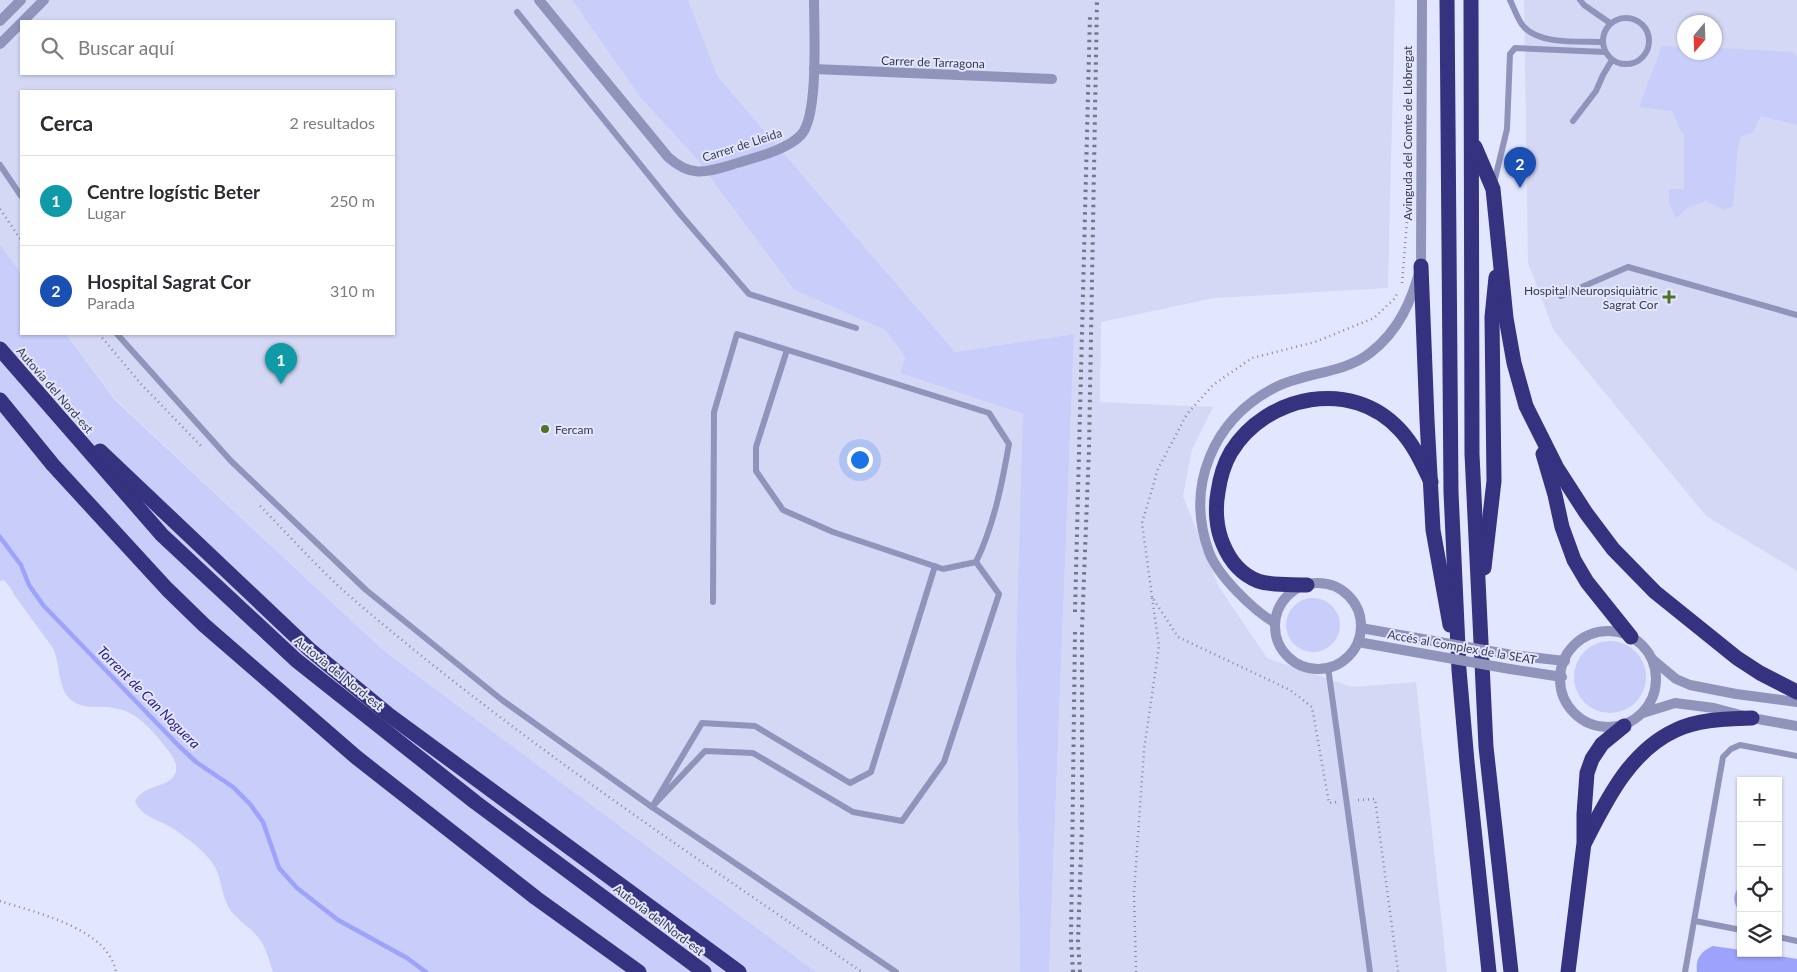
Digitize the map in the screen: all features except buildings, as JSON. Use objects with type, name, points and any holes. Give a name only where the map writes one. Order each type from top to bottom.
[{"type":"highway","points":[[1447,0],[1451,492],[1459,670],[1489,972]]},
{"type":"highway","points":[[1472,0],[1472,454],[1486,747],[1511,972]]},
{"type":"highway","points":[[1473,140],[1493,190],[1506,318],[1514,363],[1526,406],[1557,468],[1586,513],[1613,549],[1632,570],[1685,618],[1737,658],[1760,673],[1797,692]]},
{"type":"highway","points":[[1479,602],[1489,535],[1494,481],[1492,318],[1499,240]]},
{"type":"highway","points":[[1421,266],[1426,420],[1433,530],[1459,670]]},
{"type":"highway","name":"Autovia del Nord-est","points":[[0,349],[162,535],[296,660],[476,802],[704,972]]},
{"type":"highway","points":[[16,368],[131,480],[309,648],[390,715],[739,972]]},
{"type":"highway","points":[[1307,585],[1259,581],[1241,572],[1229,557],[1220,538],[1217,520],[1217,498],[1220,480],[1231,452],[1250,429],[1269,415],[1289,404],[1309,399],[1337,398],[1355,402],[1383,415],[1400,429],[1417,452],[1430,482]]},
{"type":"highway","points":[[0,400],[52,465],[167,589],[204,625],[356,757],[536,898],[639,972]]},
{"type":"highway","points":[[1534,421],[1562,527],[1574,560],[1587,582],[1631,637]]},
{"type":"highway","points":[[1584,843],[1630,765],[1648,748],[1676,729],[1720,720],[1752,718]]},
{"type":"highway","points":[[1568,972],[1584,843],[1587,773],[1592,759],[1602,744],[1624,726]]},
{"type":"street","points":[[0,21],[21,0]]},
{"type":"street","points":[[24,20],[44,0]]},
{"type":"street","name":"Carrer de Lleida","points":[[539,0],[668,157],[678,166],[698,172],[713,171],[786,146],[801,135],[809,123],[812,103],[814,0]]},
{"type":"street","name":"Avinguda del Comte de Llobregat","points":[[1421,266],[1422,0]]},
{"type":"street","points":[[0,44],[20,24]]},
{"type":"street","name":"Carrer de Tarragona","points":[[814,69],[1052,79]]},
{"type":"street","points":[[1276,623],[1264,616],[1240,596],[1209,553],[1201,508],[1202,482],[1212,450],[1226,426],[1250,404],[1275,388],[1340,368],[1369,354],[1389,336],[1404,314],[1421,266]]},
{"type":"street","points":[[1318,583],[1330,585],[1345,593],[1356,606],[1361,628],[1358,642],[1340,663],[1328,667],[1314,668],[1304,666],[1288,656],[1278,641],[1276,623],[1280,604],[1286,596],[1307,585],[1318,583]]},
{"type":"street","name":"Accés al Complex de la SEAT","points":[[1361,628],[1512,655],[1565,661]]},
{"type":"street","points":[[1652,659],[1654,687],[1650,700],[1642,713],[1624,726],[1611,728],[1592,724],[1575,715],[1567,705],[1563,694],[1562,676],[1565,661],[1576,644],[1592,634],[1612,631],[1640,642],[1652,659],[1676,679],[1690,685],[1736,694],[1797,702]]},
{"type":"street","name":"Accés al Complex de la SEAT","points":[[1358,642],[1562,676]]},
{"type":"street","points":[[1642,713],[1675,703],[1714,708],[1752,718],[1797,726]]},
{"type":"lane","points":[[1510,0],[1523,27],[1536,36],[1546,39],[1602,42]]},
{"type":"lane","points":[[1580,0],[1584,5],[1610,23]]},
{"type":"lane","points":[[517,12],[681,215],[749,294],[856,328]]},
{"type":"lane","points":[[1620,18],[1630,18],[1640,22],[1647,30],[1650,40],[1648,50],[1642,59],[1632,64],[1622,64],[1612,60],[1605,52],[1602,42],[1604,32],[1610,23],[1620,18]]},
{"type":"lane","points":[[1493,190],[1507,130],[1510,54],[1515,48],[1605,52]]},
{"type":"lane","points":[[1573,121],[1596,91],[1612,60]]},
{"type":"lane","points":[[0,165],[20,195]]},
{"type":"lane","points":[[1561,296],[1628,268],[1797,315]]},
{"type":"lane","points":[[713,602],[714,412],[738,334],[989,413],[1009,444],[1002,483],[986,542],[976,562]]},
{"type":"lane","points":[[118,335],[231,461],[366,590],[502,700],[652,807],[896,972]]},
{"type":"lane","points":[[786,350],[756,447],[756,471],[783,510],[833,532],[943,569],[976,562]]},
{"type":"lane","points":[[652,807],[705,752],[753,753],[853,812],[902,821],[944,762],[999,594],[976,562]]},
{"type":"lane","points":[[652,807],[702,723],[754,726],[850,783],[871,772],[935,566]]},
{"type":"lane","points":[[1328,667],[1370,972]]},
{"type":"lane","points":[[1685,972],[1723,757],[1731,749],[1740,745],[1797,756]]},
{"type":"lane","points":[[1695,921],[1737,929]]},
{"type":"lane","points":[[1782,938],[1797,941]]},
{"type":"path","points":[[0,209],[20,239]]},
{"type":"path","points":[[1136,972],[1134,893],[1143,759],[1159,646],[1152,597],[1178,637],[1290,690],[1312,707],[1330,803],[1375,799],[1398,972]]},
{"type":"path","points":[[0,901],[66,922],[109,954],[116,972]]},
{"type":"shaded area","points":[[0,0],[572,0],[640,97],[695,157],[794,290],[885,330],[905,357],[900,373],[1023,414],[1023,547],[1016,657],[1020,972],[816,972],[383,650],[115,399],[67,335],[395,335],[395,90],[20,90],[20,272],[0,244]]},
{"type":"shaded area","points":[[572,0],[688,0],[718,77],[955,352],[1074,334],[1049,972],[1020,972],[1016,657],[1023,414],[900,373],[905,357],[885,330],[794,290],[695,157],[640,97]]},
{"type":"shaded area","points":[[688,0],[1395,0],[1388,288],[1214,298],[1101,322],[1100,402],[1213,407],[1192,450],[1183,496],[1219,587],[1267,658],[1352,687],[1416,682],[1447,972],[1049,972],[1074,334],[955,352],[718,77]]},
{"type":"shaded area","name":"Hospital Neuropsiquiàtric Sagrat Cor","points":[[1524,0],[1797,0],[1797,571],[1706,516],[1554,331],[1528,263]]},
{"type":"shaded area","points":[[1662,46],[1677,47],[1677,60],[1722,60],[1722,48],[1793,52],[1797,57],[1797,125],[1761,116],[1753,132],[1741,137],[1737,151],[1733,206],[1724,210],[1706,201],[1689,207],[1676,218],[1669,203],[1669,189],[1684,189],[1684,134],[1672,111],[1639,107]]},
{"type":"shaded area","points":[[0,244],[20,272],[20,335],[67,335],[115,400],[383,650],[816,972],[273,972],[261,941],[237,918],[227,904],[217,872],[210,860],[197,846],[178,832],[146,815],[135,801],[144,792],[167,782],[175,774],[176,764],[170,753],[152,731],[134,715],[119,709],[80,705],[69,698],[63,688],[53,648],[10,587],[4,580],[0,581]]},
{"type":"shaded area","points":[[1313,598],[1323,600],[1332,606],[1338,615],[1340,625],[1338,635],[1332,644],[1323,650],[1313,652],[1303,650],[1294,644],[1288,635],[1286,625],[1288,615],[1294,606],[1303,600]]},
{"type":"shaded area","points":[[1617,641],[1636,651],[1644,663],[1646,677],[1644,691],[1636,703],[1624,711],[1603,713],[1584,703],[1576,691],[1574,670],[1584,651],[1596,643]]},
{"type":"water","points":[[1737,891],[1737,908],[1734,899]]},
{"type":"water","points":[[1713,946],[1737,949],[1737,957],[1782,956],[1797,959],[1797,972],[1697,972],[1698,959],[1705,950]]},
{"type":"waterway","name":"Torrent de Can Noguera","points":[[0,537],[21,565],[29,585],[43,605],[178,745],[196,762],[233,787],[250,804],[263,822],[279,868],[297,888],[338,920],[407,958],[426,972]]},
{"type":"railway","points":[[1080,972],[1078,941],[1082,824],[1082,628],[1089,449],[1097,0]]},
{"type":"railway","points":[[1075,612],[1090,15]]},
{"type":"railway","points":[[1073,972],[1071,940],[1075,632]]},
{"type":"place","name":"Hospital Sagrat Cor","points":[[1520,188]]},
{"type":"place","name":"Hospital Neuropsiquiàtric Sagrat Cor","points":[[1669,297]]},
{"type":"place","name":"Centre logístic Beter","points":[[281,384]]},
{"type":"place","name":"Fercam","points":[[545,429]]}]
